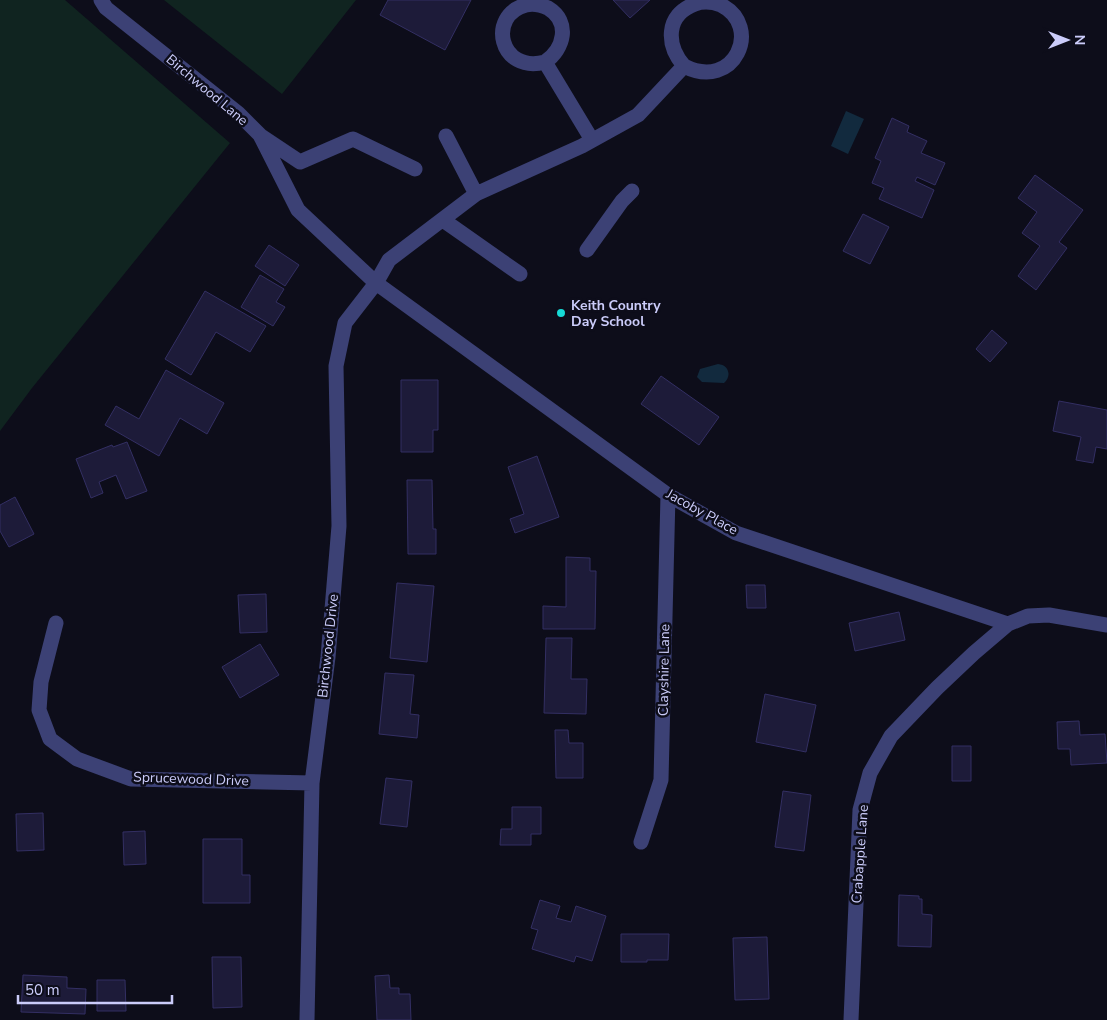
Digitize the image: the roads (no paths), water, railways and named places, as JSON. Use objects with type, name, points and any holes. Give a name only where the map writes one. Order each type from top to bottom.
[{"type":"street","name":"Birchwood Lane","points":[[101,0],[106,8],[238,113],[260,135],[298,210],[376,283]]},
{"type":"street","points":[[697,3],[719,4],[729,10],[736,19],[741,31],[741,43],[737,55],[729,64],[719,70],[707,73],[695,71],[684,66],[677,58],[671,42],[673,25],[678,15],[697,3]]},
{"type":"street","points":[[530,4],[548,8],[560,22],[562,41],[559,50],[545,62],[525,64],[515,59],[503,42],[503,31],[506,21],[520,7],[530,4]]},
{"type":"street","points":[[545,62],[592,140]]},
{"type":"street","name":"Birchwood Drive","points":[[308,1020],[312,783],[328,657],[339,526],[336,366],[345,323],[376,283],[389,260],[476,194],[592,140],[638,115],[684,66]]},
{"type":"street","points":[[260,135],[300,162],[353,139],[415,169]]},
{"type":"street","points":[[446,136],[476,194]]},
{"type":"street","points":[[587,250],[622,201],[632,191]]},
{"type":"street","points":[[443,220],[520,274]]},
{"type":"street","name":"Jacoby Place","points":[[376,283],[668,494],[736,533],[1008,624]]},
{"type":"street","name":"Clayshire Lane","points":[[641,842],[661,780],[668,494]]},
{"type":"street","points":[[1008,624],[1028,616],[1049,615],[1107,624]]},
{"type":"street","name":"Sprucewood Drive","points":[[56,623],[41,682],[39,710],[50,739],[77,759],[131,779],[312,783]]},
{"type":"street","name":"Crabapple Lane","points":[[851,1020],[860,810],[870,774],[891,736],[937,688],[1008,624]]},
{"type":"water","points":[[846,111],[864,119],[848,154],[831,146]]},
{"type":"water","points":[[718,364],[725,366],[729,374],[724,383],[702,382],[697,377],[700,369]]},
{"type":"place","name":"Keith Country Day School","points":[[561,313]]}]
